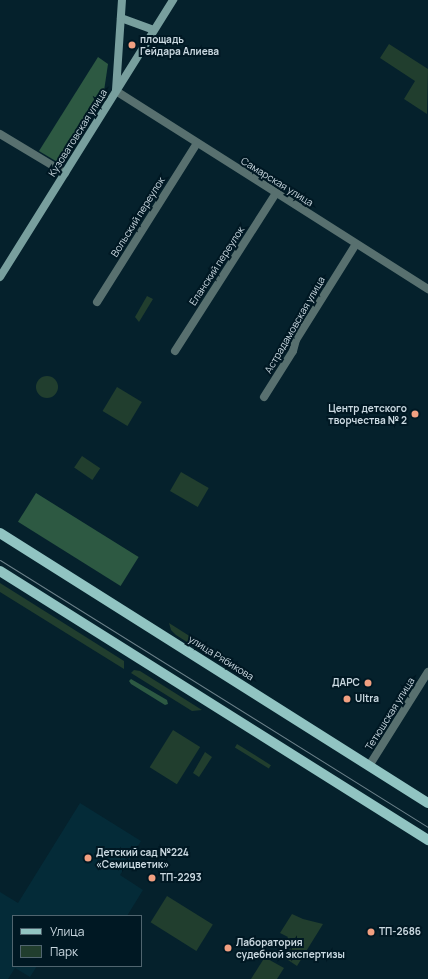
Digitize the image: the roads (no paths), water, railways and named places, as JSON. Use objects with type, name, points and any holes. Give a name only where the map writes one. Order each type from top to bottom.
[{"type":"main road","name":"улица Рябикова","points":[[0,533],[428,803]]},
{"type":"main road","points":[[0,571],[428,840]]},
{"type":"street","points":[[116,91],[122,0]]},
{"type":"street","name":"Кузоватовская улица","points":[[0,277],[173,0]]},
{"type":"street","points":[[121,18],[154,30]]},
{"type":"street","name":"Самарская улица","points":[[116,91],[428,289]]},
{"type":"street","points":[[0,134],[65,173]]},
{"type":"street","name":"Вольский переулок","points":[[97,302],[197,143]]},
{"type":"street","name":"Еланский переулок","points":[[175,351],[276,193]]},
{"type":"street","name":"Астрадамовская улица","points":[[264,397],[293,351],[296,340],[356,244]]},
{"type":"street","name":"Тетюшская улица","points":[[369,766],[428,672]]},
{"type":"tram line","points":[[0,560],[428,827]]},
{"type":"place","name":"площадь Гейдара Алиева","points":[[132,45]]},
{"type":"place","name":"Центр детского творчества № 2","points":[[415,414]]},
{"type":"place","name":"ДАРС","points":[[368,683]]},
{"type":"place","name":"Ultra","points":[[347,699]]},
{"type":"place","name":"Детский сад №224 «Семицветик»","points":[[88,858]]},
{"type":"place","name":"ТП-2293","points":[[152,878]]},
{"type":"place","name":"ТП-2686","points":[[371,932]]},
{"type":"place","name":"Лаборатория судебной экспертизы","points":[[228,948]]}]
